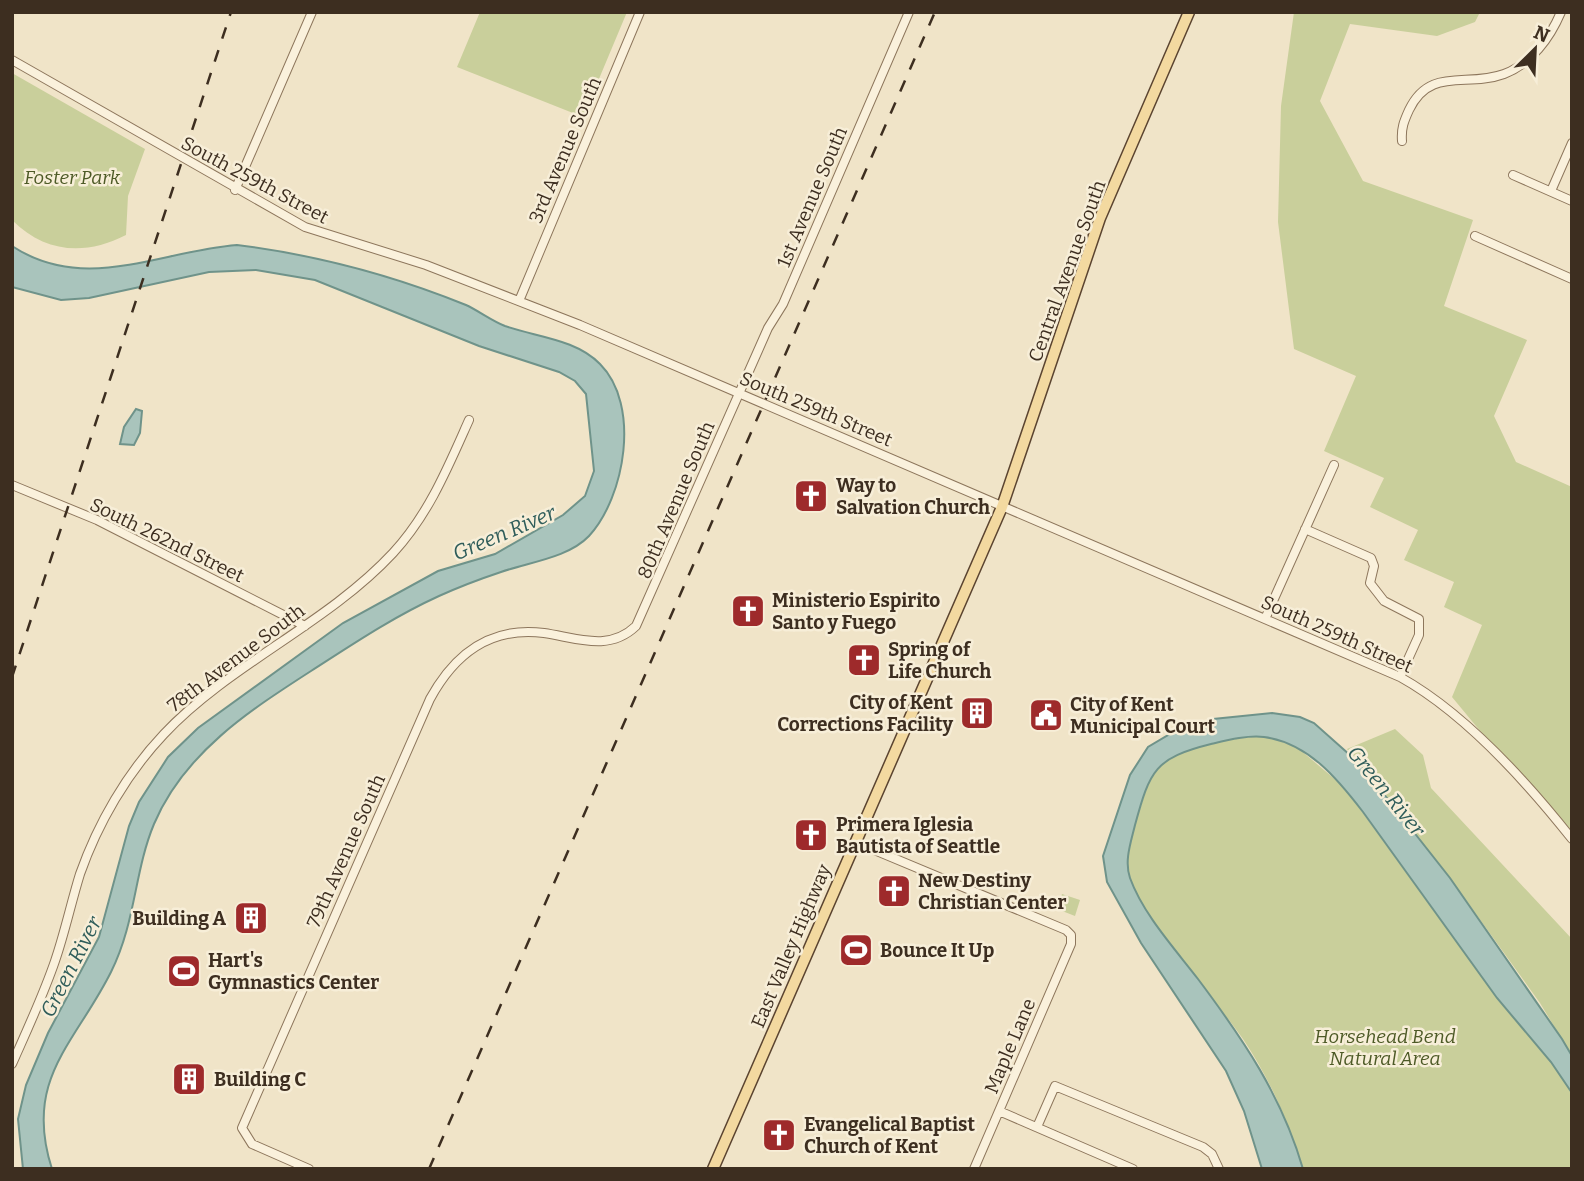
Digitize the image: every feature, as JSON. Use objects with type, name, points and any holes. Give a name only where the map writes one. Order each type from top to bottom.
[{"type":"main road","name":"Central Avenue South","points":[[1002,507],[1100,218],[1189,12]]},
{"type":"main road","name":"East Valley Highway","points":[[713,1169],[1002,507]]},
{"type":"street","points":[[235,190],[312,12]]},
{"type":"street","name":"3rd Avenue South","points":[[519,301],[640,12]]},
{"type":"street","name":"1st Avenue South","points":[[739,393],[783,304],[909,12]]},
{"type":"street","points":[[1402,141],[1402,124],[1420,91],[1434,83],[1495,76],[1515,69],[1544,43],[1561,12]]},
{"type":"street","name":"South 259th Street","points":[[12,60],[235,190],[329,237],[369,246],[519,301],[1400,677],[1421,688],[1460,719],[1555,817],[1572,839]]},
{"type":"street","points":[[1551,191],[1572,143]]},
{"type":"street","points":[[1513,175],[1572,201]]},
{"type":"street","points":[[1475,236],[1572,279]]},
{"type":"street","name":"80th Avenue South","points":[[449,667],[469,650],[494,640],[530,632],[605,642],[623,636],[640,619],[739,393]]},
{"type":"street","name":"78th Avenue South","points":[[12,1064],[54,963],[88,856],[106,815],[129,778],[164,734],[185,714],[305,626],[373,572],[410,533],[432,501],[469,420]]},
{"type":"street","points":[[1265,619],[1334,465]]},
{"type":"street","name":"South 262nd Street","points":[[12,485],[97,520],[305,626]]},
{"type":"street","points":[[1305,529],[1371,558],[1374,566],[1370,583],[1378,597],[1412,613],[1419,620],[1420,630],[1400,677]]},
{"type":"street","name":"79th Avenue South","points":[[309,1169],[252,1144],[242,1128],[430,699],[449,667]]},
{"type":"street","name":"Maple Lane","points":[[855,842],[1066,930],[1070,935],[1071,944],[974,1169]]},
{"type":"street","points":[[1037,1127],[1055,1086],[1203,1147],[1212,1154],[1219,1169]]},
{"type":"street","points":[[999,1111],[1133,1169]]},
{"type":"green space","points":[[480,12],[627,12],[583,117],[457,67]]},
{"type":"green space","points":[[1294,12],[1480,12],[1475,22],[1437,36],[1350,24],[1320,101],[1363,181],[1473,220],[1444,306],[1527,340],[1494,416],[1516,462],[1572,487],[1572,842],[1452,697],[1482,625],[1444,607],[1454,582],[1404,560],[1418,530],[1370,507],[1384,478],[1324,451],[1356,376],[1294,349],[1278,222],[1281,106]]},
{"type":"green space","name":"Foster Park","points":[[12,73],[145,149],[128,196],[126,235],[96,246],[66,248],[38,239],[12,220]]},
{"type":"green space","points":[[1395,729],[1423,755],[1431,788],[1572,939],[1572,1056],[1540,1003],[1450,878],[1347,749]]},
{"type":"green space","name":"Horsehead Bend Natural Area","points":[[1256,736],[1275,739],[1298,748],[1344,787],[1497,998],[1551,1062],[1572,1093],[1572,1169],[1303,1169],[1278,1102],[1253,1054],[1159,929],[1133,885],[1128,869],[1129,847],[1135,825],[1149,784],[1160,765],[1173,755],[1196,746]]},
{"type":"green space","points":[[1062,894],[1080,900],[1075,916],[1057,909]]},
{"type":"water","points":[[237,245],[325,260],[382,275],[466,305],[505,326],[579,349],[600,364],[613,382],[621,403],[624,426],[619,475],[612,498],[601,519],[589,536],[570,550],[454,589],[389,622],[242,718],[220,736],[182,776],[167,799],[147,842],[125,935],[111,972],[69,1042],[48,1086],[44,1110],[45,1138],[52,1169],[23,1169],[18,1119],[26,1085],[48,1033],[99,937],[129,826],[139,802],[168,757],[198,728],[343,623],[438,571],[495,554],[563,515],[585,496],[594,471],[586,394],[575,381],[559,372],[479,346],[315,280],[256,270],[209,272],[89,298],[61,300],[12,287],[12,246],[39,260],[67,267],[95,268],[123,266]]},
{"type":"water","points":[[136,409],[142,411],[140,433],[134,445],[120,444],[124,427]]},
{"type":"water","points":[[1272,713],[1300,717],[1314,723],[1360,764],[1450,878],[1572,1056],[1572,1093],[1551,1062],[1497,998],[1363,812],[1332,775],[1308,754],[1280,741],[1251,737],[1211,744],[1166,761],[1151,779],[1140,806],[1132,838],[1128,872],[1151,918],[1215,1001],[1260,1069],[1284,1117],[1303,1169],[1262,1169],[1244,1111],[1226,1071],[1141,943],[1107,882],[1103,856],[1130,775],[1148,747],[1170,734],[1213,719]]},
{"type":"railway","points":[[12,677],[231,12]]},
{"type":"railway","points":[[429,1169],[935,12]]},
{"type":"place","name":"Way to Salvation Church","points":[[811,496]]},
{"type":"place","name":"Ministerio Espirito Santo y Fuego","points":[[748,611]]},
{"type":"place","name":"Spring of Life Church","points":[[864,660]]},
{"type":"place","name":"City of Kent Corrections Facility","points":[[977,713]]},
{"type":"place","name":"City of Kent Municipal Court","points":[[1046,715]]},
{"type":"place","name":"Primera Iglesia Bautista of Seattle","points":[[811,835]]},
{"type":"place","name":"New Destiny Christian Center","points":[[894,891]]},
{"type":"place","name":"Building A","points":[[251,918]]},
{"type":"place","name":"Bounce It Up","points":[[856,950]]},
{"type":"place","name":"Hart's Gymnastics Center","points":[[184,971]]},
{"type":"place","name":"Building C","points":[[189,1079]]},
{"type":"place","name":"Evangelical Baptist Church of Kent","points":[[779,1135]]},
{"type":"water label","name":"Green River","points":[[504,533]]},
{"type":"water label","name":"Green River","points":[[1386,791]]},
{"type":"water label","name":"Green River","points":[[71,967]]}]
